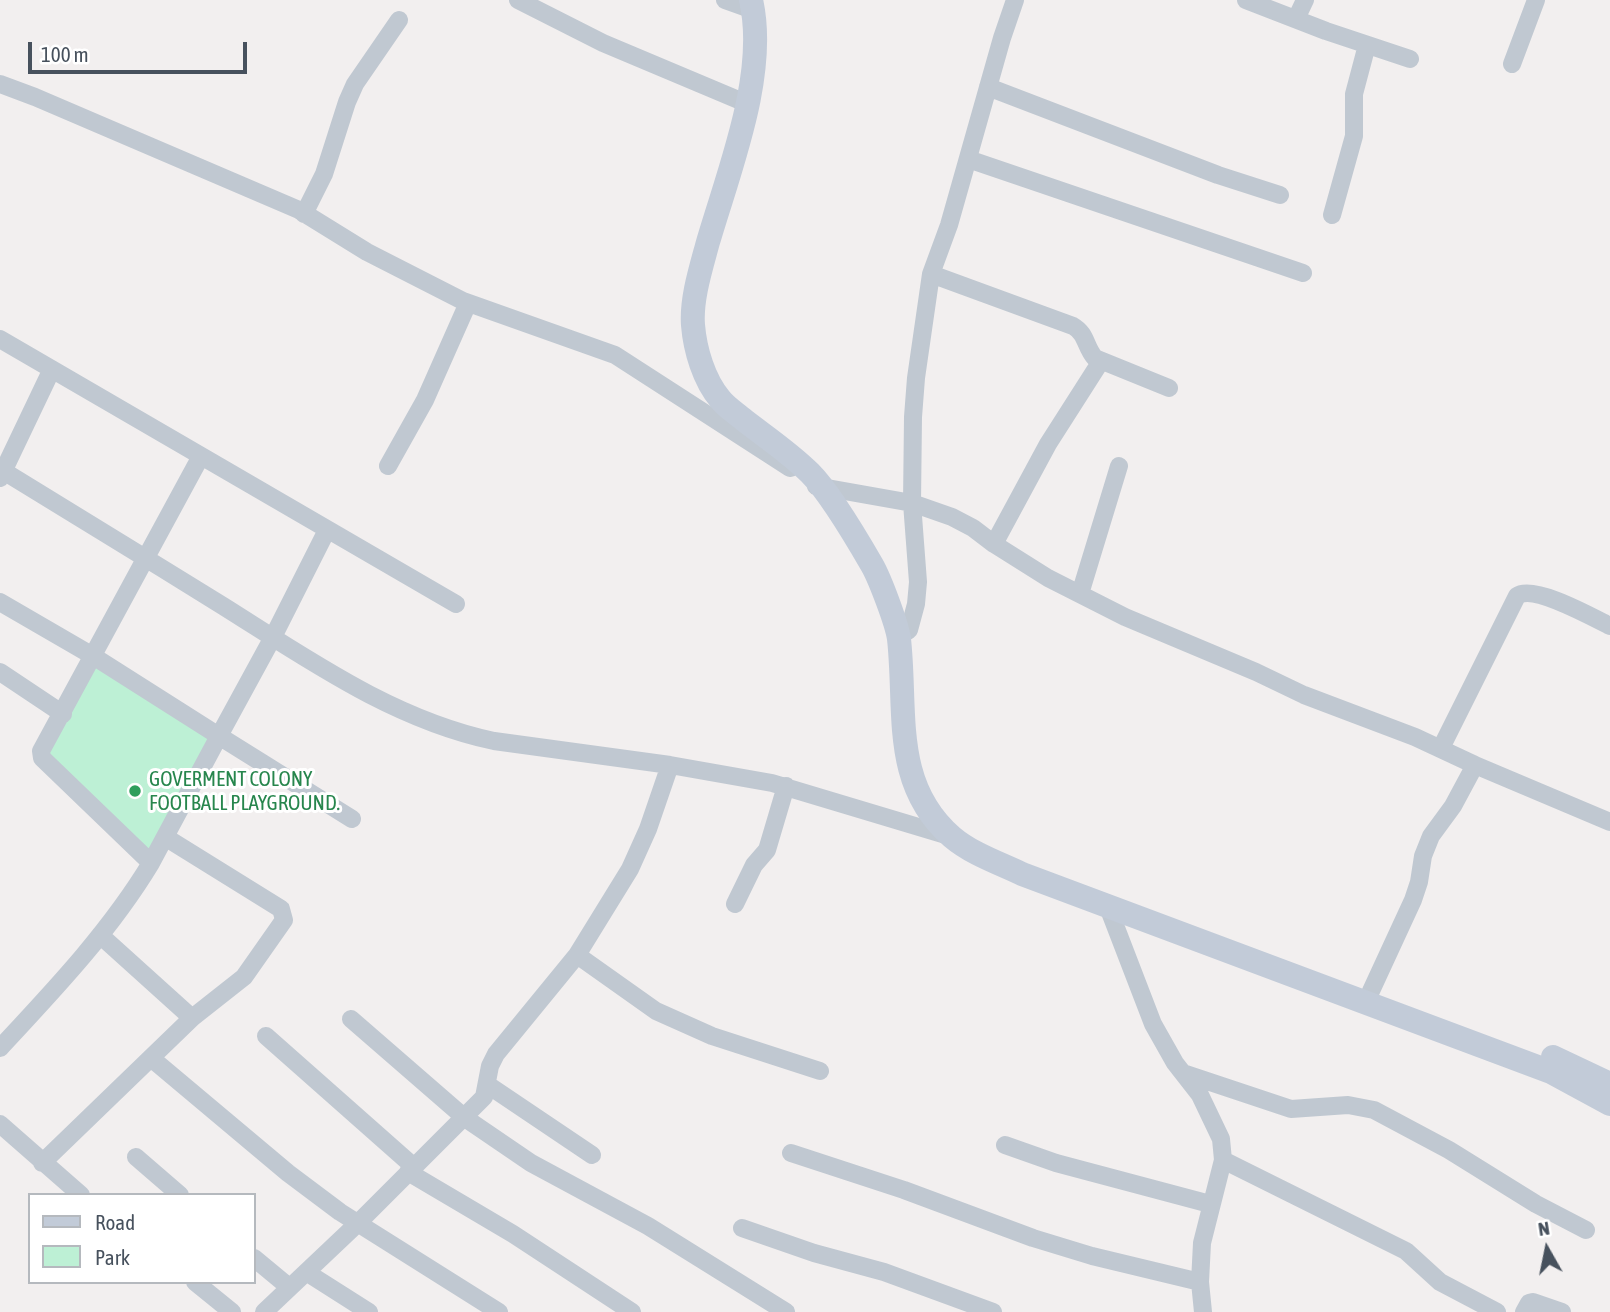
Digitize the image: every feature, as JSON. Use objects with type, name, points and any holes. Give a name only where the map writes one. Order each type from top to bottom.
[{"type":"main road","points":[[755,3],[755,68],[748,104],[702,264],[693,326],[706,375],[722,402],[828,489]]},
{"type":"main road","points":[[755,3],[767,39],[767,74],[706,300],[707,333],[714,369],[745,412],[821,473],[873,567],[912,656],[916,742],[921,768],[945,813],[962,830],[1018,860],[1567,1062],[1610,1084]]},
{"type":"main road","points":[[904,633],[904,731],[911,776],[926,807],[953,838],[973,851],[1022,874],[1550,1072],[1610,1104]]},
{"type":"street","points":[[518,0],[603,43],[748,104]]},
{"type":"street","points":[[725,0],[755,3]]},
{"type":"street","points":[[904,633],[916,604],[918,582],[912,503],[916,378],[931,274],[1015,0]]},
{"type":"street","points":[[1246,0],[1409,60]]},
{"type":"street","points":[[1296,19],[1305,0]]},
{"type":"street","points":[[1512,64],[1536,0]]},
{"type":"street","points":[[304,214],[324,174],[355,84],[399,20]]},
{"type":"street","points":[[1332,215],[1354,136],[1354,94],[1367,45]]},
{"type":"street","points":[[0,84],[304,214],[367,252],[468,303],[615,355],[828,489],[912,503],[963,522],[1048,578],[1125,617],[1304,695],[1441,748],[1610,822]]},
{"type":"street","points":[[988,87],[1218,175],[1280,195]]},
{"type":"street","points":[[968,159],[1303,273]]},
{"type":"street","points":[[931,274],[1073,326],[1082,332],[1090,353],[1101,361],[1169,387]]},
{"type":"street","points":[[388,466],[425,400],[468,303]]},
{"type":"street","points":[[0,339],[456,604]]},
{"type":"street","points":[[994,544],[1048,444],[1101,361]]},
{"type":"street","points":[[52,369],[1,473],[381,701],[443,728],[494,741],[670,765],[786,786],[953,838]]},
{"type":"street","points":[[151,863],[43,761],[41,751],[201,456]]},
{"type":"street","points":[[1080,594],[1119,466]]},
{"type":"street","points":[[0,1048],[100,935],[137,886],[273,637],[327,530]]},
{"type":"street","points":[[1441,748],[1520,593],[1527,592],[1556,600],[1610,626]]},
{"type":"street","points":[[0,602],[93,656],[352,819]]},
{"type":"street","points":[[0,672],[63,714]]},
{"type":"street","points":[[264,1312],[484,1097],[490,1066],[496,1054],[577,955],[630,869],[648,829],[670,765]]},
{"type":"street","points":[[1371,991],[1413,900],[1431,835],[1453,806],[1475,765]]},
{"type":"street","points":[[735,904],[754,864],[767,850],[786,786]]},
{"type":"street","points":[[42,1163],[192,1018],[244,977],[279,927],[284,915],[281,909],[165,837]]},
{"type":"street","points":[[1108,907],[1153,1024],[1208,1107],[1221,1139],[1223,1160],[1202,1243],[1200,1282],[1203,1312]]},
{"type":"street","points":[[100,935],[192,1018]]},
{"type":"street","points":[[577,955],[666,1016],[712,1036],[820,1071]]},
{"type":"street","points":[[351,1019],[465,1118],[531,1163],[648,1226],[786,1312]]},
{"type":"street","points":[[266,1036],[410,1169],[632,1312]]},
{"type":"street","points":[[151,1058],[288,1173],[357,1224],[499,1312]]},
{"type":"street","points":[[1183,1073],[1291,1109],[1348,1105],[1374,1110],[1449,1150],[1544,1208],[1586,1230]]},
{"type":"street","points":[[488,1085],[592,1155]]},
{"type":"street","points":[[0,1125],[79,1193]]},
{"type":"street","points":[[1005,1145],[1056,1163],[1210,1204]]},
{"type":"street","points":[[792,1153],[904,1190],[1033,1238],[1092,1256],[1200,1282]]},
{"type":"street","points":[[136,1157],[178,1193]]},
{"type":"street","points":[[1223,1160],[1406,1251],[1440,1282],[1497,1312]]},
{"type":"street","points":[[742,1228],[814,1253],[884,1272],[966,1307],[993,1312]]},
{"type":"street","points":[[256,1260],[289,1287]]},
{"type":"street","points":[[306,1272],[369,1312]]},
{"type":"street","points":[[197,1284],[232,1312]]},
{"type":"street","points":[[1524,1312],[1529,1303],[1533,1302],[1562,1312]]},
{"type":"green space","name":"GOVERMENT COLONY FOOTBALL PLAYGROUND.","points":[[93,661],[214,739],[150,859],[45,752]]},
{"type":"place","name":"GOVERMENT COLONY FOOTBALL PLAYGROUND.","points":[[135,791]]}]
